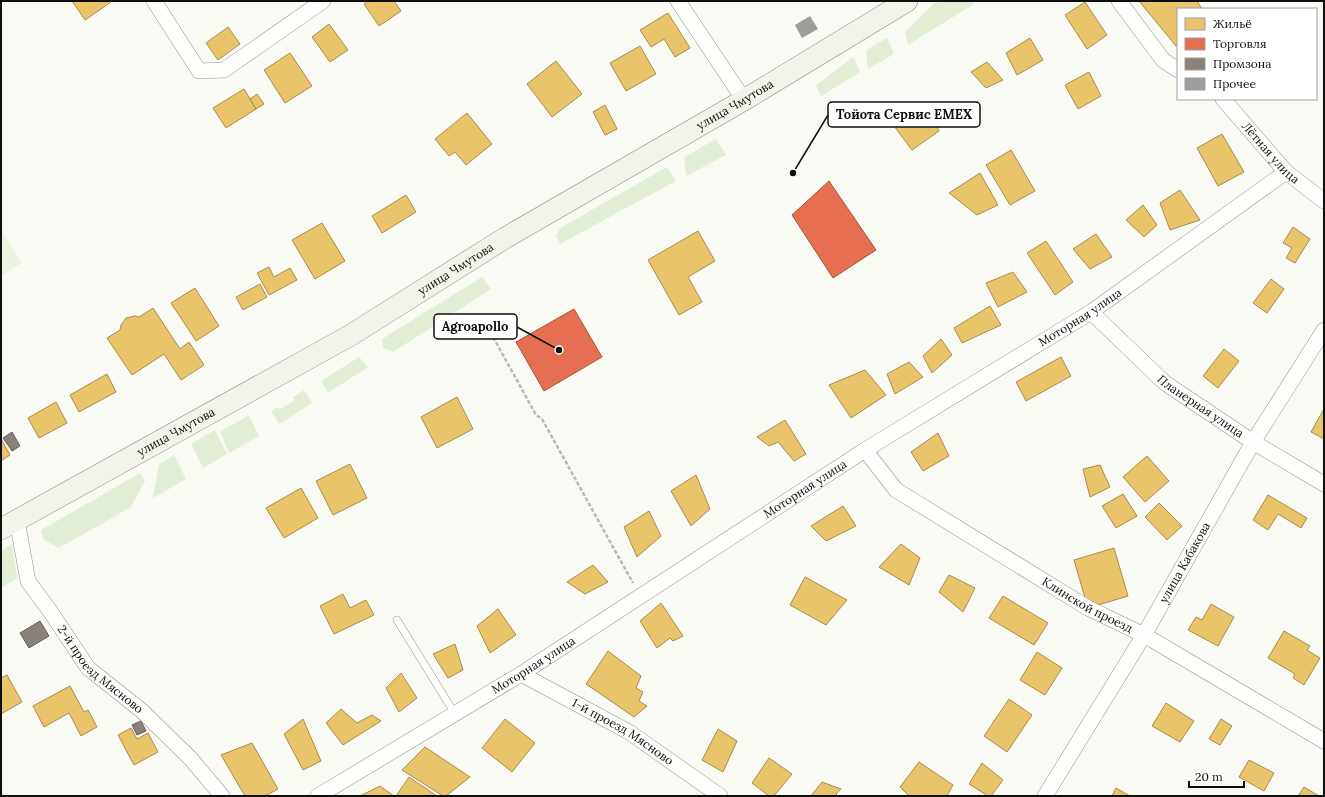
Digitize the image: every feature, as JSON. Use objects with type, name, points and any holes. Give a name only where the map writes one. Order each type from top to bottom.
[{"type":"main road","name":"улица Чмутова","points":[[9,524],[351,335],[505,238],[744,100],[907,1]]},
{"type":"street","points":[[154,1],[200,71],[224,70],[323,1]]},
{"type":"street","points":[[678,1],[744,100]]},
{"type":"street","points":[[1118,1],[1163,60],[1177,69]]},
{"type":"street","name":"Лётная улица","points":[[1223,100],[1286,172],[1324,201]]},
{"type":"street","name":"Моторная улица","points":[[318,796],[521,674],[865,450],[1091,312],[1286,172]]},
{"type":"street","name":"Планерная улица","points":[[1091,312],[1165,383],[1253,442],[1324,484]]},
{"type":"street","name":"улица Кабакова","points":[[1045,796],[1144,635],[1253,442],[1324,330]]},
{"type":"street","name":"Клинской проезд","points":[[865,450],[896,490],[1088,608],[1144,635],[1324,741]]},
{"type":"street","name":"2-й проезд Мясново","points":[[9,524],[28,581],[88,668],[142,711],[191,759],[222,796]]},
{"type":"street","name":"1-й проезд Мясново","points":[[521,674],[630,732],[720,796]]},
{"type":"lane","points":[[397,620],[455,714]]},
{"type":"path","points":[[459,317],[481,322],[492,335],[536,415],[542,419],[640,597]]},
{"type":"green space","points":[[940,1],[971,1],[974,4],[908,45],[905,32],[932,5]]},
{"type":"green space","points":[[887,38],[894,54],[868,69],[866,50]]},
{"type":"green space","points":[[853,57],[860,72],[821,96],[816,85]]},
{"type":"green space","points":[[716,139],[726,155],[686,176],[684,157]]},
{"type":"green space","points":[[667,167],[676,181],[560,244],[556,236],[560,228]]},
{"type":"green space","points":[[1,230],[22,263],[1,276]]},
{"type":"green space","points":[[482,277],[491,289],[393,352],[383,348],[382,339]]},
{"type":"green space","points":[[359,357],[368,367],[328,393],[321,381]]},
{"type":"green space","points":[[304,390],[312,403],[279,424],[271,411],[278,407],[280,409],[295,400],[293,397]]},
{"type":"green space","points":[[249,415],[259,436],[229,453],[220,432]]},
{"type":"green space","points":[[215,430],[227,454],[203,468],[191,444]]},
{"type":"green space","points":[[174,455],[186,479],[153,498],[159,464]]},
{"type":"green space","points":[[140,473],[145,481],[131,507],[59,548],[44,540],[41,530]]},
{"type":"green space","points":[[12,544],[17,578],[1,588],[1,551]]},
{"type":"building: Жильё","points":[[72,1],[110,1],[111,2],[85,20]]},
{"type":"building: Жильё","points":[[368,1],[394,1],[401,11],[379,26],[364,4]]},
{"type":"building: Жильё","points":[[1139,1],[1197,1],[1201,8],[1177,8],[1176,46]]},
{"type":"building: Жильё","points":[[1085,2],[1107,35],[1087,49],[1065,15]]},
{"type":"building: Жильё","points":[[668,13],[690,48],[675,57],[664,39],[651,47],[640,30]]},
{"type":"building: Жильё","points":[[329,24],[348,50],[330,62],[312,37]]},
{"type":"building: Жильё","points":[[228,27],[240,44],[218,60],[206,43]]},
{"type":"building: Жильё","points":[[1030,38],[1043,60],[1017,75],[1006,53]]},
{"type":"building: Жильё","points":[[640,46],[656,74],[626,91],[610,63]]},
{"type":"building: Жильё","points":[[290,53],[312,86],[285,103],[264,70]]},
{"type":"building: Жильё","points":[[556,61],[582,94],[552,117],[527,84]]},
{"type":"building: Жильё","points":[[987,62],[1003,80],[986,88],[971,72]]},
{"type":"building: Жильё","points":[[1089,72],[1101,96],[1078,109],[1065,85]]},
{"type":"building: Жильё","points":[[244,89],[256,109],[226,128],[213,108]]},
{"type":"building: Жильё","points":[[257,94],[264,104],[256,109],[250,99]]},
{"type":"building: Жильё","points":[[924,102],[939,131],[912,150],[891,122]]},
{"type":"building: Жильё","points":[[605,105],[617,129],[605,135],[593,112]]},
{"type":"building: Жильё","points":[[467,113],[492,144],[466,165],[455,152],[449,156],[435,139]]},
{"type":"building: Жильё","points":[[1222,134],[1244,172],[1218,186],[1197,148]]},
{"type":"building: Жильё","points":[[1011,150],[1035,191],[1010,205],[986,165]]},
{"type":"building: Жильё","points":[[980,173],[998,205],[977,215],[949,193]]},
{"type":"building: Жильё","points":[[1180,190],[1200,220],[1170,230],[1160,203]]},
{"type":"building: Жильё","points":[[406,195],[416,212],[382,233],[372,216]]},
{"type":"building: Жильё","points":[[1143,205],[1157,225],[1144,237],[1126,220]]},
{"type":"building: Жильё","points":[[322,223],[345,261],[315,279],[292,240]]},
{"type":"building: Жильё","points":[[1293,227],[1310,239],[1295,263],[1286,258],[1292,248],[1283,243]]},
{"type":"building: Жильё","points":[[698,231],[715,261],[688,277],[702,302],[679,315],[648,260]]},
{"type":"building: Жильё","points":[[1096,234],[1112,257],[1090,269],[1073,249]]},
{"type":"building: Жильё","points":[[1046,241],[1073,282],[1055,295],[1027,253]]},
{"type":"building: Жильё","points":[[269,267],[274,277],[290,268],[297,280],[269,295],[257,273]]},
{"type":"building: Жильё","points":[[1013,272],[1027,292],[998,307],[986,283]]},
{"type":"building: Жильё","points":[[1271,279],[1284,289],[1267,313],[1253,303]]},
{"type":"building: Жильё","points":[[260,284],[267,297],[243,310],[236,297]]},
{"type":"building: Жильё","points":[[195,288],[219,326],[196,341],[171,303]]},
{"type":"building: Жильё","points":[[990,306],[1001,325],[962,343],[954,328]]},
{"type":"building: Жильё","points":[[153,308],[180,349],[189,342],[204,365],[181,380],[164,354],[132,375],[107,338],[120,330],[121,325],[126,318],[135,316],[139,317]]},
{"type":"building: Жильё","points":[[941,339],[952,355],[932,373],[923,356]]},
{"type":"building: Жильё","points":[[1224,349],[1239,361],[1218,388],[1203,376]]},
{"type":"building: Жильё","points":[[1061,357],[1071,376],[1026,401],[1016,382]]},
{"type":"building: Жильё","points":[[909,362],[923,377],[895,394],[887,374]]},
{"type":"building: Жильё","points":[[865,370],[886,395],[851,418],[829,385]]},
{"type":"building: Жильё","points":[[107,374],[116,392],[79,412],[70,395]]},
{"type":"building: Жильё","points":[[457,397],[473,429],[437,448],[421,417]]},
{"type":"building: Жильё","points":[[56,402],[67,423],[39,438],[28,418]]},
{"type":"building: Жильё","points":[[1324,409],[1324,439],[1311,432]]},
{"type":"building: Жильё","points":[[785,420],[806,454],[794,461],[778,442],[769,446],[757,437]]},
{"type":"building: Жильё","points":[[938,433],[949,456],[923,471],[911,452]]},
{"type":"building: Жильё","points":[[1,439],[10,455],[1,461]]},
{"type":"building: Жильё","points":[[1147,456],[1169,481],[1145,502],[1123,477]]},
{"type":"building: Жильё","points":[[350,464],[367,498],[333,515],[316,481]]},
{"type":"building: Жильё","points":[[1100,465],[1110,487],[1090,497],[1083,469]]},
{"type":"building: Жильё","points":[[696,475],[710,509],[691,526],[671,491]]},
{"type":"building: Жильё","points":[[301,488],[318,518],[284,538],[266,508]]},
{"type":"building: Жильё","points":[[1123,494],[1137,516],[1116,528],[1102,506]]},
{"type":"building: Жильё","points":[[1268,495],[1307,518],[1301,528],[1278,514],[1268,530],[1253,520]]},
{"type":"building: Жильё","points":[[1159,503],[1182,526],[1167,540],[1145,517]]},
{"type":"building: Жильё","points":[[843,506],[856,526],[826,541],[811,526]]},
{"type":"building: Жильё","points":[[649,511],[661,536],[637,557],[624,527]]},
{"type":"building: Жильё","points":[[901,544],[920,558],[909,585],[879,567]]},
{"type":"building: Жильё","points":[[1114,548],[1128,596],[1088,608],[1074,560]]},
{"type":"building: Жильё","points":[[593,565],[608,582],[585,594],[567,582]]},
{"type":"building: Жильё","points":[[949,575],[975,588],[963,612],[939,592]]},
{"type":"building: Жильё","points":[[805,577],[847,600],[826,625],[790,605]]},
{"type":"building: Жильё","points":[[343,594],[350,608],[366,600],[374,615],[334,634],[320,606]]},
{"type":"building: Жильё","points":[[1003,596],[1048,623],[1034,645],[989,618]]},
{"type":"building: Жильё","points":[[661,603],[683,636],[673,641],[670,638],[657,648],[640,621]]},
{"type":"building: Жильё","points":[[1211,604],[1234,617],[1218,646],[1188,630],[1196,617],[1202,620]]},
{"type":"building: Жильё","points":[[498,609],[516,635],[490,653],[477,626]]},
{"type":"building: Жильё","points":[[1284,631],[1310,646],[1307,650],[1320,658],[1304,685],[1293,678],[1295,674],[1268,658]]},
{"type":"building: Жильё","points":[[455,644],[463,670],[448,678],[433,654]]},
{"type":"building: Жильё","points":[[608,651],[641,676],[636,688],[643,692],[639,701],[647,706],[634,717],[586,684]]},
{"type":"building: Жильё","points":[[1037,652],[1062,668],[1045,695],[1020,680]]},
{"type":"building: Жильё","points":[[401,673],[417,698],[399,712],[386,688]]},
{"type":"building: Жильё","points":[[7,675],[22,702],[1,714],[1,678]]},
{"type":"building: Жильё","points":[[70,686],[84,712],[88,710],[97,727],[81,736],[69,713],[44,727],[33,706]]},
{"type":"building: Жильё","points":[[1009,699],[1032,715],[1007,752],[984,736]]},
{"type":"building: Жильё","points":[[1166,703],[1194,721],[1180,742],[1152,726]]},
{"type":"building: Жильё","points":[[341,709],[357,723],[372,715],[381,721],[343,745],[326,723]]},
{"type":"building: Жильё","points":[[303,719],[321,761],[303,770],[284,734]]},
{"type":"building: Жильё","points":[[505,719],[535,743],[512,772],[482,748]]},
{"type":"building: Жильё","points":[[1221,719],[1232,726],[1220,745],[1209,739]]},
{"type":"building: Жильё","points":[[131,728],[137,739],[148,733],[158,752],[134,765],[118,735]]},
{"type":"building: Жильё","points":[[718,729],[737,741],[723,772],[702,760]]},
{"type":"building: Жильё","points":[[252,743],[278,789],[265,796],[245,796],[221,755]]},
{"type":"building: Жильё","points":[[425,747],[470,777],[446,796],[443,796],[402,770]]},
{"type":"building: Жильё","points":[[769,758],[792,774],[774,796],[769,796],[752,783]]},
{"type":"building: Жильё","points":[[1249,760],[1274,773],[1264,791],[1239,777]]},
{"type":"building: Жильё","points":[[919,762],[953,785],[947,796],[909,796],[900,787]]},
{"type":"building: Жильё","points":[[982,763],[1003,780],[991,796],[988,796],[969,784]]},
{"type":"building: Жильё","points":[[409,777],[437,796],[396,796]]},
{"type":"building: Жильё","points":[[822,782],[841,789],[836,794],[838,796],[811,796]]},
{"type":"building: Жильё","points":[[380,786],[394,796],[360,796]]},
{"type":"building: Жильё","points":[[1304,787],[1319,796],[1298,796]]},
{"type":"building: Жильё","points":[[1116,788],[1130,796],[1112,796]]},
{"type":"building: Торговля","points":[[829,181],[876,250],[833,278],[792,215]]},
{"type":"building: Торговля","points":[[574,309],[602,357],[544,391],[516,342]]},
{"type":"building: Промзона","points":[[12,432],[20,446],[12,451],[3,438]]},
{"type":"building: Промзона","points":[[40,621],[49,636],[29,648],[20,633]]},
{"type":"building: Промзона","points":[[141,721],[146,731],[137,735],[132,725]]},
{"type":"building: Прочее","points":[[810,16],[818,29],[802,38],[795,25]]},
{"type":"place","name":"Тойота Сервис EMEX","points":[[793,173]]},
{"type":"place","name":"Agroapollo","points":[[559,350]]}]
